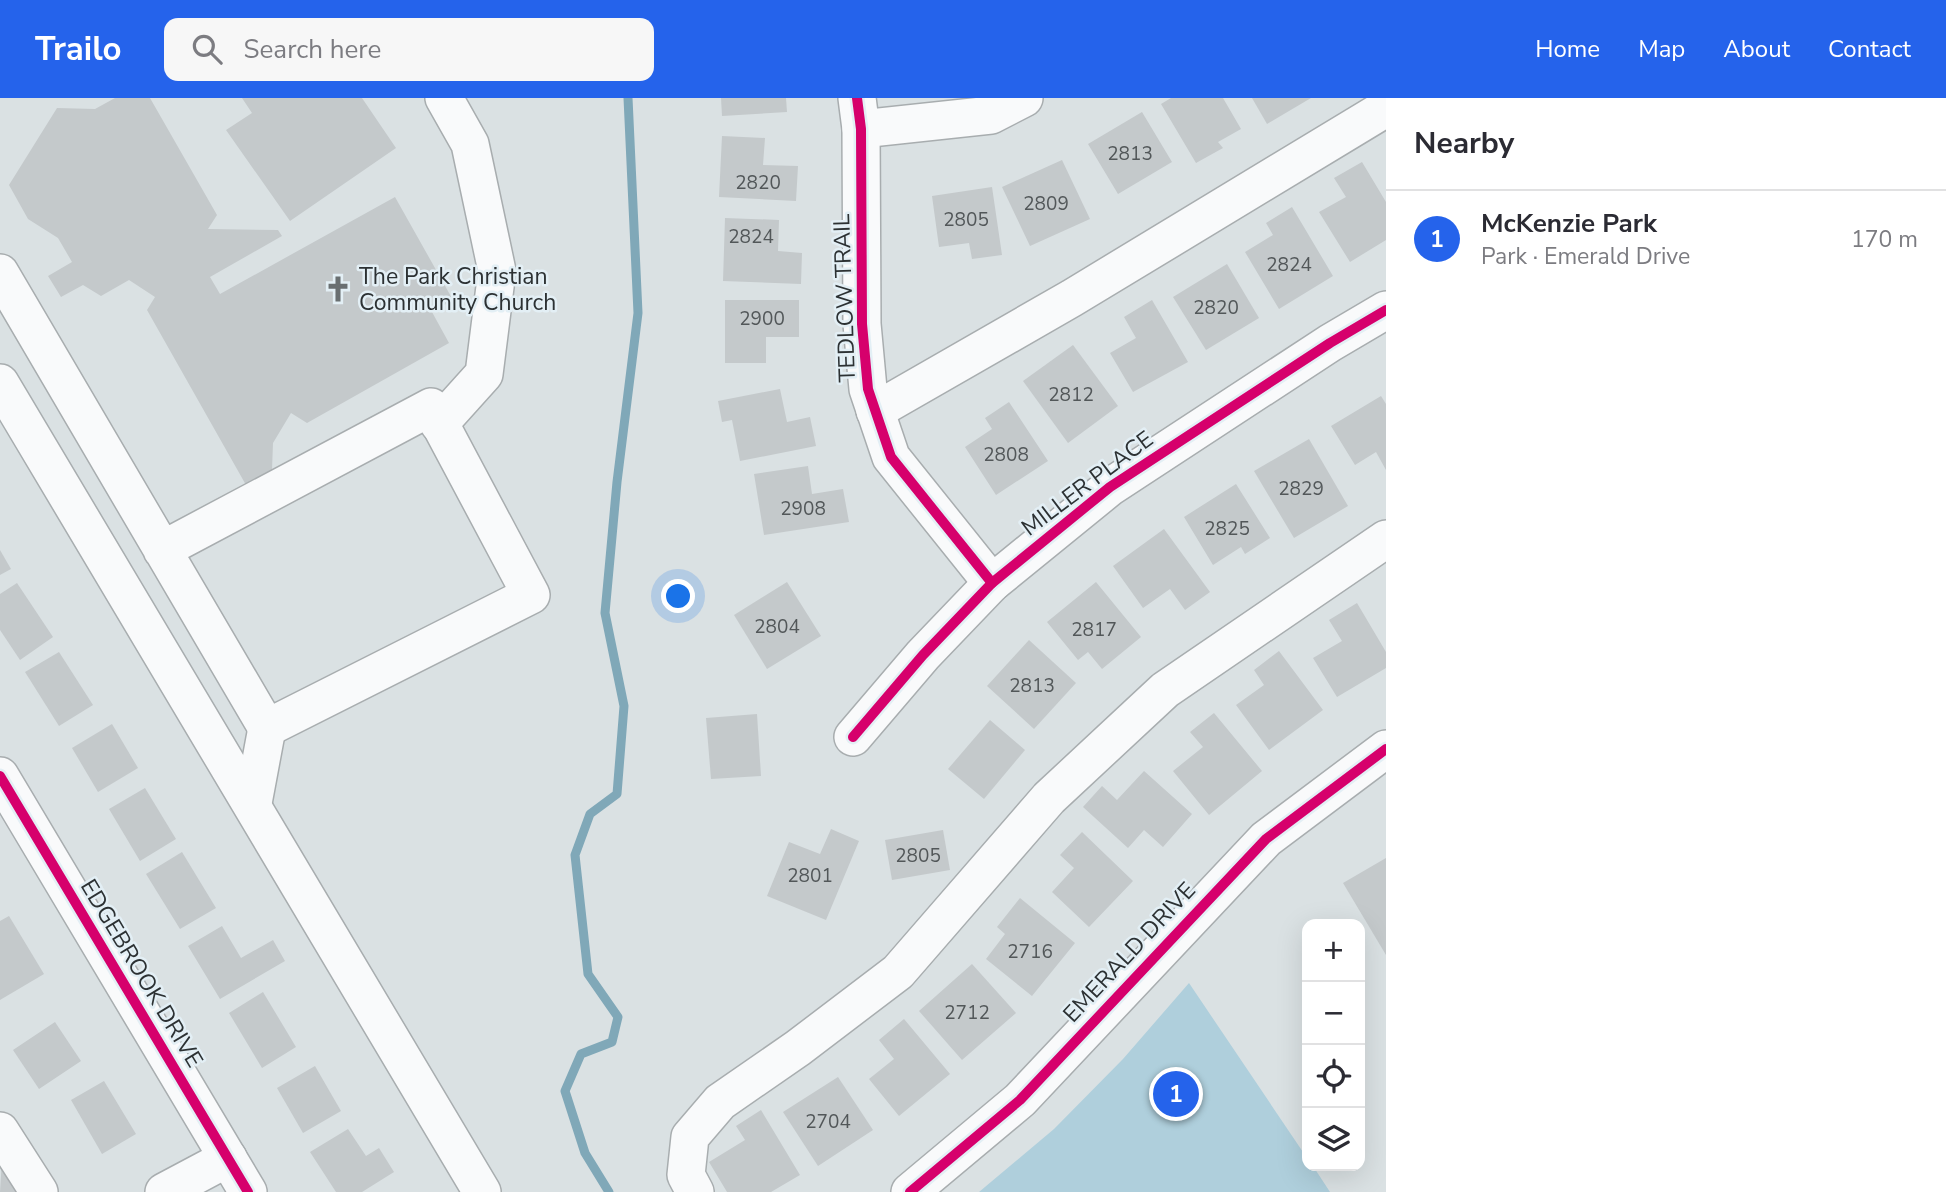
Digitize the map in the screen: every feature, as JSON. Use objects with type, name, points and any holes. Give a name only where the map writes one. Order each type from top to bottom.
[{"type":"street","points":[[439,424],[484,374],[497,271],[470,144],[444,98]]},
{"type":"street","points":[[859,113],[991,115],[1024,98]]},
{"type":"street","points":[[875,411],[1072,298],[1386,108]]},
{"type":"street","name":"TEDLOW TRAIL","points":[[859,113],[862,324],[867,389],[891,457],[992,583]]},
{"type":"street","points":[[0,273],[267,729],[253,803]]},
{"type":"street","name":"MILLER PLACE","points":[[853,737],[923,655],[992,583],[1110,487],[1330,343],[1386,310]]},
{"type":"street","points":[[0,383],[253,803],[482,1192]]},
{"type":"street","points":[[162,550],[430,408],[531,595],[267,729]]},
{"type":"street","points":[[695,1192],[686,1175],[690,1137],[720,1102],[798,1048],[898,972],[1049,798],[1165,690],[1386,539]]},
{"type":"street","name":"EMERALD DRIVE","points":[[910,1192],[1020,1100],[1266,839],[1386,749]]},
{"type":"street","name":"EDGEBROOK DRIVE","points":[[0,776],[12,823],[248,1192]]},
{"type":"street","points":[[0,1131],[39,1192]]},
{"type":"street","points":[[164,1192],[228,1158]]},
{"type":"shaded area","points":[[1189,983],[1302,1151],[1302,1171],[1316,1171],[1330,1192],[979,1192],[1054,1129],[1123,1059]]},
{"type":"building","name":"The Park Christian Community Church","points":[[115,98],[150,98],[217,215],[208,229],[278,230],[282,236],[210,277],[220,294],[395,197],[453,300],[432,312],[449,343],[307,423],[291,413],[273,443],[272,470],[246,485],[147,310],[155,297],[129,280],[101,296],[83,285],[61,297],[48,276],[72,262],[58,238],[28,219],[9,185],[57,108],[95,109]]},
{"type":"building","points":[[242,98],[362,98],[396,148],[290,221],[226,130],[252,113]]},
{"type":"building","points":[[721,98],[786,98],[787,112],[722,116]]},
{"type":"building","points":[[1171,98],[1223,98],[1241,129],[1218,142],[1223,148],[1196,163],[1161,104]]},
{"type":"building","points":[[1252,98],[1311,98],[1267,124]]},
{"type":"building","points":[[1142,112],[1172,162],[1118,194],[1088,144]]},
{"type":"building","points":[[722,136],[765,138],[763,165],[798,166],[796,201],[719,197]]},
{"type":"building","points":[[1062,160],[1090,219],[1030,246],[1002,187]]},
{"type":"building","points":[[1362,162],[1386,202],[1386,240],[1350,262],[1319,212],[1346,197],[1334,178]]},
{"type":"building","points":[[992,187],[1002,255],[972,259],[969,243],[939,247],[932,196]]},
{"type":"building","points":[[1292,207],[1333,276],[1279,309],[1245,252],[1273,235],[1266,223]]},
{"type":"building","points":[[725,218],[779,220],[778,251],[802,253],[801,284],[723,281]]},
{"type":"building","points":[[1227,264],[1259,318],[1206,350],[1173,297]]},
{"type":"building","points":[[725,300],[799,300],[799,337],[766,337],[766,363],[725,363]]},
{"type":"building","points":[[1152,300],[1188,362],[1133,392],[1110,353],[1136,338],[1124,317]]},
{"type":"building","points":[[1073,345],[1118,406],[1068,443],[1023,381]]},
{"type":"building","points":[[780,389],[787,422],[810,417],[816,446],[740,461],[732,420],[722,422],[718,401]]},
{"type":"building","points":[[1381,396],[1386,404],[1386,470],[1376,452],[1355,465],[1331,426]]},
{"type":"building","points":[[1009,402],[1048,461],[996,495],[965,447],[992,429],[985,418]]},
{"type":"building","points":[[1309,439],[1348,506],[1294,538],[1254,471]]},
{"type":"building","points":[[808,466],[812,494],[843,489],[849,522],[764,535],[754,474]]},
{"type":"building","points":[[1236,484],[1270,538],[1245,554],[1241,547],[1213,565],[1184,517]]},
{"type":"building","points":[[1164,529],[1210,592],[1185,610],[1170,589],[1143,608],[1113,566]]},
{"type":"building","points":[[0,550],[11,569],[0,575]]},
{"type":"building","points":[[787,582],[821,636],[767,669],[734,615]]},
{"type":"building","points":[[1096,582],[1141,637],[1102,669],[1088,652],[1078,660],[1047,622]]},
{"type":"building","points":[[17,583],[53,637],[20,660],[0,630],[0,594]]},
{"type":"building","points":[[1357,603],[1386,652],[1386,668],[1337,697],[1313,658],[1342,641],[1329,620]]},
{"type":"building","points":[[1029,640],[1076,683],[1034,729],[987,686]]},
{"type":"building","points":[[1279,651],[1323,710],[1269,750],[1236,705],[1264,685],[1254,670]]},
{"type":"building","points":[[59,652],[93,705],[59,726],[25,672]]},
{"type":"building","points":[[1214,713],[1262,771],[1209,815],[1173,771],[1203,747],[1190,732]]},
{"type":"building","points":[[757,714],[761,776],[711,779],[706,718]]},
{"type":"building","points":[[990,720],[1025,750],[984,799],[948,769]]},
{"type":"building","points":[[112,724],[138,768],[98,792],[72,748]]},
{"type":"building","points":[[1144,771],[1192,814],[1163,847],[1144,830],[1128,848],[1083,807],[1102,786],[1117,800]]},
{"type":"building","points":[[145,788],[176,839],[140,861],[109,809]]},
{"type":"building","points":[[831,829],[859,841],[826,920],[767,896],[789,842],[820,854]]},
{"type":"building","points":[[943,830],[950,870],[892,880],[885,840]]},
{"type":"building","points":[[1082,832],[1133,881],[1089,927],[1052,892],[1074,868],[1060,855]]},
{"type":"building","points":[[182,852],[216,908],[180,929],[146,874]]},
{"type":"building","points":[[1386,858],[1386,955],[1365,919],[1343,883]]},
{"type":"building","points":[[1020,898],[1075,943],[1032,996],[986,959],[1005,934],[997,927]]},
{"type":"building","points":[[9,916],[44,974],[0,1000],[0,921]]},
{"type":"building","points":[[222,926],[241,958],[273,940],[285,961],[220,999],[188,946]]},
{"type":"building","points":[[972,964],[1016,1013],[962,1060],[919,1011]]},
{"type":"building","points":[[263,992],[296,1047],[262,1068],[229,1013]]},
{"type":"building","points":[[904,1019],[950,1074],[899,1116],[869,1079],[894,1059],[879,1040]]},
{"type":"building","points":[[55,1022],[81,1061],[39,1089],[13,1050]]},
{"type":"building","points":[[315,1066],[341,1111],[303,1133],[277,1088]]},
{"type":"building","points":[[838,1077],[873,1130],[818,1166],[783,1112]]},
{"type":"building","points":[[104,1081],[136,1134],[102,1154],[71,1100]]},
{"type":"building","points":[[761,1110],[800,1175],[771,1192],[727,1192],[709,1162],[745,1140],[736,1126]]},
{"type":"building","points":[[348,1129],[366,1156],[379,1148],[394,1172],[362,1192],[336,1192],[310,1152]]},
{"type":"building","points":[[2,1159],[17,1192],[0,1192]]},
{"type":"waterway","points":[[609,1192],[585,1153],[565,1091],[581,1054],[612,1042],[618,1017],[588,974],[575,855],[590,814],[617,794],[624,706],[605,613],[617,482],[638,313],[628,98]]},
{"type":"cycle path","points":[[857,98],[861,129],[862,324],[868,389],[891,457],[992,583]]},
{"type":"cycle path","points":[[853,737],[923,655],[992,583],[1110,487],[1330,343],[1386,310]]},
{"type":"cycle path","points":[[910,1192],[1020,1100],[1266,839],[1386,749]]},
{"type":"cycle path","points":[[0,776],[248,1192]]},
{"type":"place","name":"The Park Christian Community Church","points":[[338,289]]},
{"type":"place","name":"McKenzie Park","points":[[1176,1094]]}]
